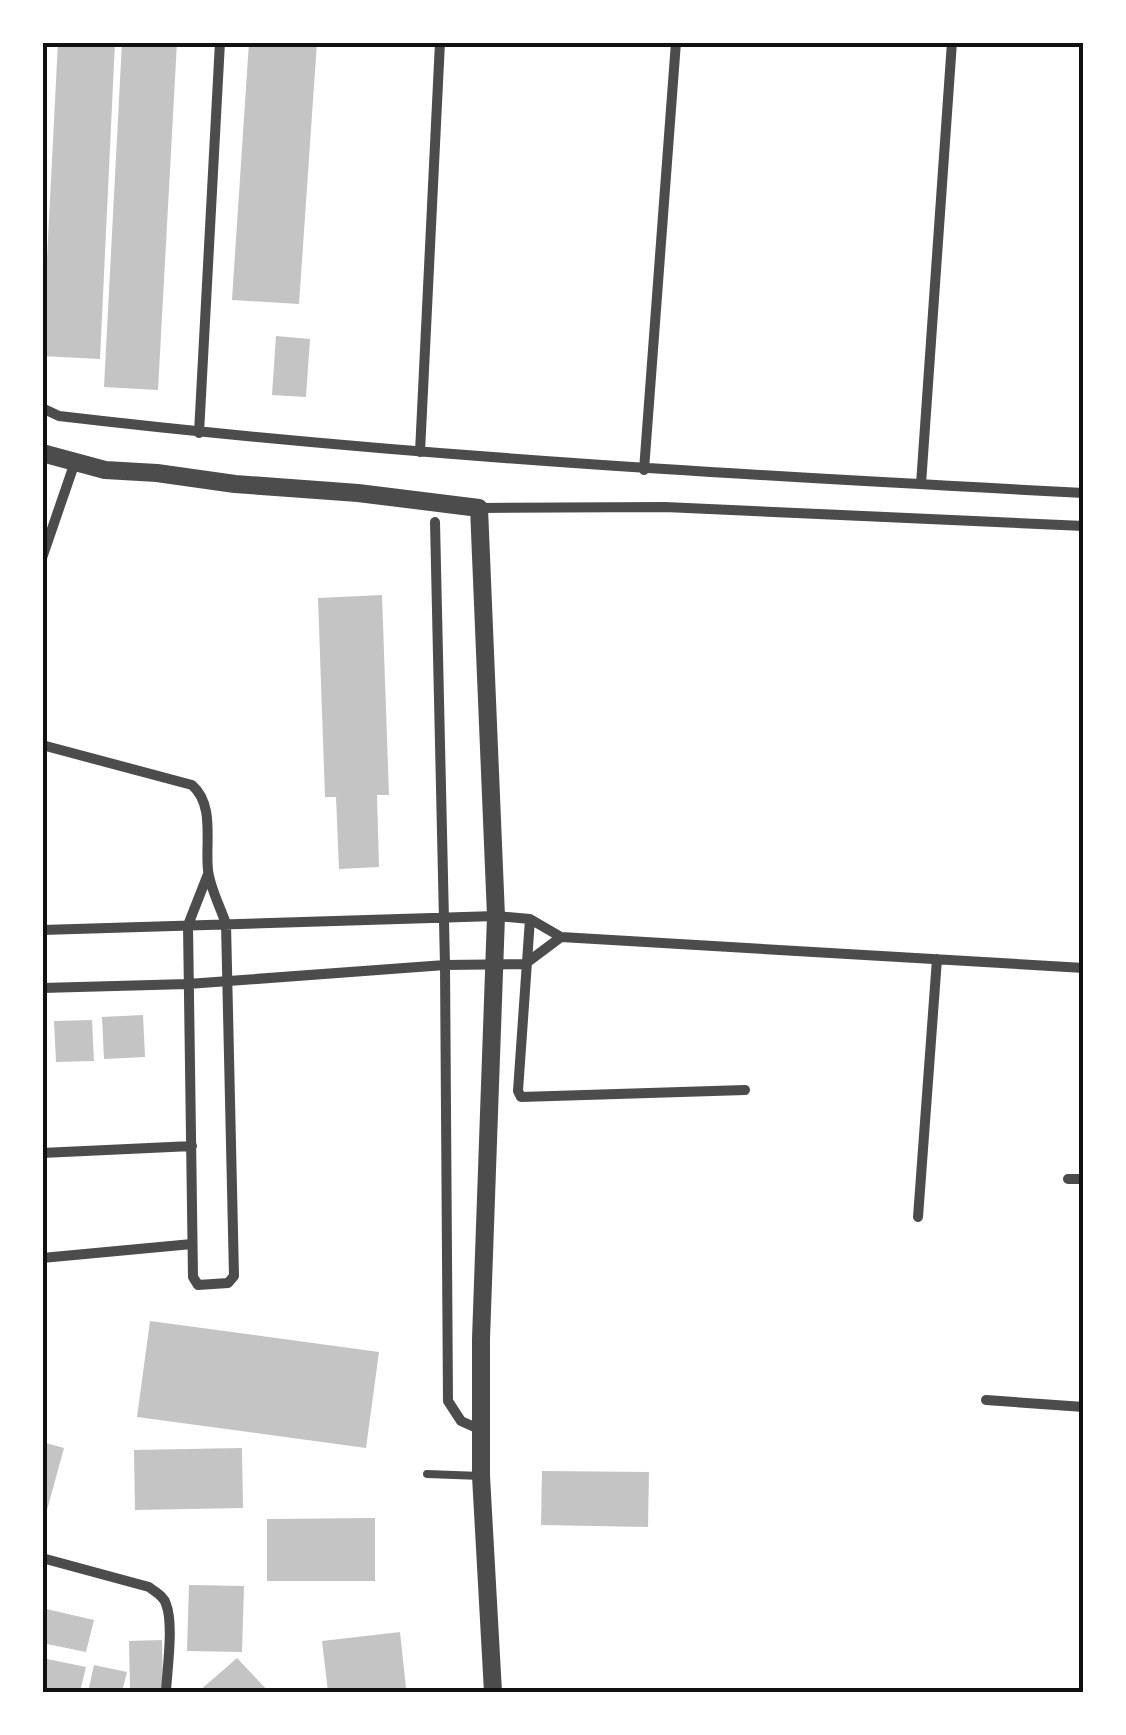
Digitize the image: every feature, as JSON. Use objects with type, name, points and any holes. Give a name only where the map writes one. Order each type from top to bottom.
[{"type":"street","points":[[199,432],[220,42]]},
{"type":"street","points":[[420,452],[440,42]]},
{"type":"street","points":[[644,470],[676,42]]},
{"type":"street","points":[[921,484],[952,42]]},
{"type":"street","points":[[42,408],[58,416],[420,452],[644,470],[1084,493]]},
{"type":"street","points":[[42,452],[105,470],[478,508],[665,507],[1084,526]]},
{"type":"street","points":[[42,558],[75,462]]},
{"type":"street","points":[[478,508],[496,916],[481,1339],[482,1476],[493,1692]]},
{"type":"street","points":[[435,522],[445,965],[448,1401],[461,1421],[482,1431]]},
{"type":"street","points":[[42,745],[192,785],[205,804],[208,874],[226,924],[233,1280],[198,1285],[193,1277],[192,1244],[188,925],[208,874]]},
{"type":"street","points":[[42,930],[496,916],[530,918],[560,938],[1084,968]]},
{"type":"street","points":[[530,918],[518,1091],[524,1099],[745,1090]]},
{"type":"street","points":[[42,988],[188,984],[445,965],[526,964],[560,938]]},
{"type":"street","points":[[918,1217],[936,959]]},
{"type":"street","points":[[42,1153],[192,1146]]},
{"type":"street","points":[[1068,1179],[1084,1179]]},
{"type":"street","points":[[42,1258],[192,1244]]},
{"type":"street","points":[[986,1400],[1084,1407]]},
{"type":"street","points":[[42,1558],[149,1587],[161,1596],[168,1618],[166,1692]]},
{"type":"lane","points":[[428,1474],[482,1476]]},
{"type":"building","points":[[58,42],[115,42],[100,359],[42,356]]},
{"type":"building","points":[[122,42],[177,42],[158,390],[104,387]]},
{"type":"building","points":[[249,42],[317,42],[299,304],[232,300]]},
{"type":"building","points":[[276,336],[310,339],[306,397],[272,395]]},
{"type":"building","points":[[382,595],[389,795],[377,795],[379,867],[339,869],[336,797],[325,797],[318,598]]},
{"type":"building","points":[[143,1015],[145,1057],[104,1059],[102,1017]]},
{"type":"building","points":[[92,1020],[94,1061],[56,1062],[54,1021]]},
{"type":"building","points":[[150,1321],[379,1352],[366,1448],[137,1417]]},
{"type":"building","points":[[42,1442],[64,1448],[44,1521],[42,1520]]},
{"type":"building","points":[[242,1448],[243,1508],[135,1510],[134,1450]]},
{"type":"building","points":[[542,1471],[649,1472],[648,1527],[541,1525]]},
{"type":"building","points":[[375,1518],[375,1581],[267,1581],[267,1519]]},
{"type":"building","points":[[189,1585],[244,1586],[242,1652],[187,1651]]},
{"type":"building","points":[[42,1608],[94,1620],[86,1652],[42,1643]]},
{"type":"building","points":[[400,1632],[406,1688],[328,1692],[322,1641]]},
{"type":"building","points":[[162,1640],[163,1690],[130,1691],[129,1641]]},
{"type":"building","points":[[42,1658],[86,1667],[80,1692],[42,1692]]},
{"type":"building","points":[[237,1658],[269,1692],[198,1692]]},
{"type":"building","points":[[94,1665],[127,1672],[122,1692],[88,1692]]}]
